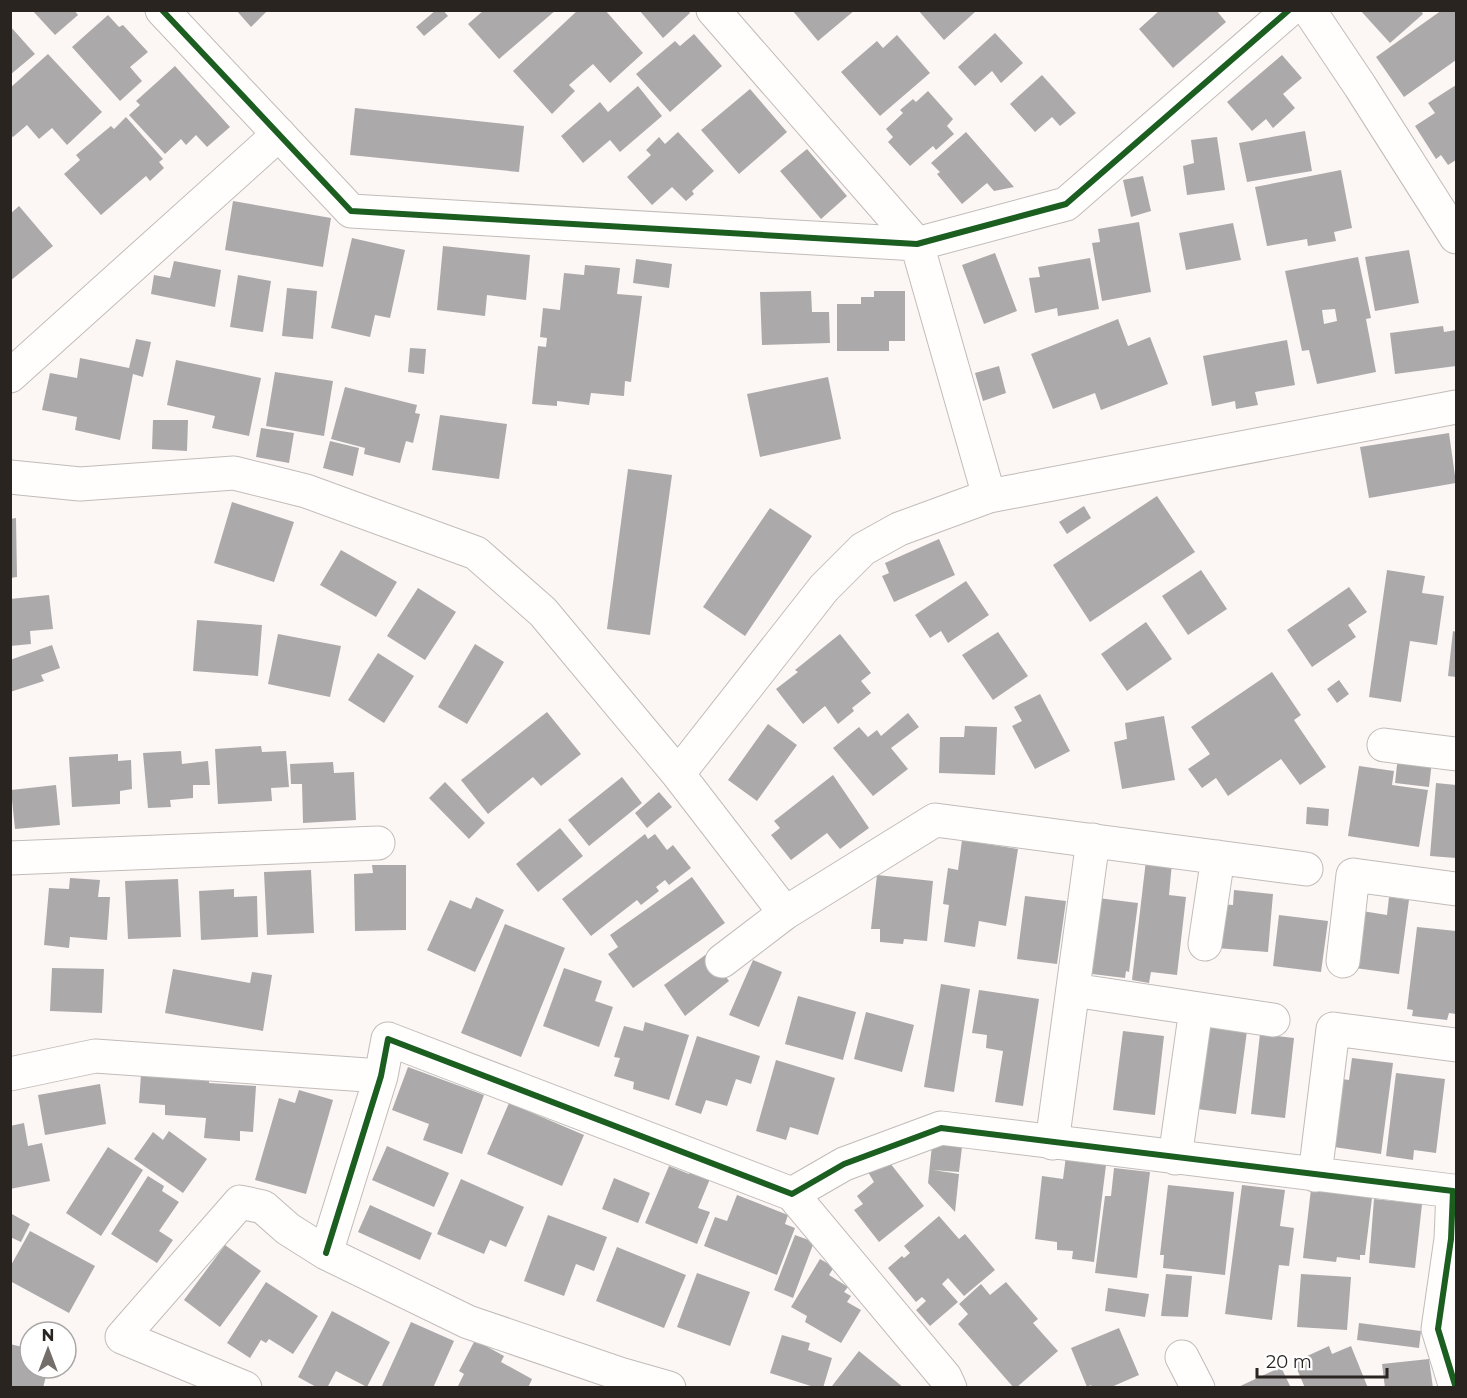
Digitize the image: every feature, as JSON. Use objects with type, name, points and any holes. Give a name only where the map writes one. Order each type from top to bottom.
[{"type":"street","points":[[162,10],[351,211],[917,244],[1066,204],[1289,10]]},
{"type":"street","points":[[713,10],[917,244],[989,496]]},
{"type":"street","points":[[1309,10],[1456,237]]},
{"type":"street","points":[[10,376],[279,134]]},
{"type":"street","points":[[678,774],[824,588],[863,549],[899,529],[989,496],[1456,407]]},
{"type":"street","points":[[10,477],[80,484],[234,473],[306,491],[476,553],[543,612],[678,774],[785,914]]},
{"type":"street","points":[[1384,746],[1456,754]]},
{"type":"street","points":[[722,962],[785,914],[935,820],[1306,869]]},
{"type":"street","points":[[1052,1143],[1093,840]]},
{"type":"street","points":[[10,858],[378,843]]},
{"type":"street","points":[[1205,944],[1218,857]]},
{"type":"street","points":[[1343,961],[1353,875],[1456,889]]},
{"type":"street","points":[[1073,990],[1273,1020]]},
{"type":"street","points":[[1175,1158],[1196,1009]]},
{"type":"street","points":[[1315,1175],[1333,1029],[1456,1045]]},
{"type":"street","points":[[326,1253],[381,1076],[388,1039],[792,1194],[945,1377],[950,1388]]},
{"type":"street","points":[[10,1074],[95,1056],[381,1076]]},
{"type":"street","points":[[792,1194],[844,1164],[941,1128],[1315,1175],[1455,1188],[1447,1332],[1456,1388]]},
{"type":"street","points":[[245,1388],[122,1337],[240,1202],[263,1207],[288,1229],[326,1253],[468,1322],[620,1374],[669,1388]]},
{"type":"street","points":[[1182,1357],[1198,1388]]},
{"type":"building","points":[[32,10],[74,10],[78,15],[55,35]]},
{"type":"building","points":[[236,10],[268,10],[251,27]]},
{"type":"building","points":[[436,10],[443,10],[448,16],[424,36],[416,27]]},
{"type":"building","points":[[484,10],[556,10],[499,59],[468,24]]},
{"type":"building","points":[[578,10],[605,10],[643,53],[610,83],[593,64],[569,85],[575,91],[552,114],[513,71]]},
{"type":"building","points":[[639,10],[688,10],[690,13],[663,38]]},
{"type":"building","points":[[792,10],[855,10],[818,41]]},
{"type":"building","points":[[918,10],[974,10],[975,12],[944,40]]},
{"type":"building","points":[[1160,10],[1216,10],[1226,22],[1173,68],[1139,29]]},
{"type":"building","points":[[1360,10],[1421,10],[1423,14],[1390,43]]},
{"type":"building","points":[[1442,10],[1456,10],[1456,60],[1404,97],[1376,57]]},
{"type":"building","points":[[108,15],[119,27],[123,25],[148,52],[130,67],[142,81],[120,101],[72,47]]},
{"type":"building","points":[[10,26],[35,54],[10,75]]},
{"type":"building","points":[[995,33],[1023,63],[1001,83],[992,71],[975,86],[958,67]]},
{"type":"building","points":[[694,34],[722,66],[670,112],[636,74],[675,41],[680,46]]},
{"type":"building","points":[[897,35],[930,73],[880,116],[841,72],[877,41],[883,48]]},
{"type":"building","points":[[48,54],[102,112],[67,145],[52,128],[39,139],[27,125],[13,137],[10,134],[10,88]]},
{"type":"building","points":[[1282,55],[1302,78],[1283,94],[1295,108],[1273,128],[1266,119],[1252,131],[1227,102]]},
{"type":"building","points":[[175,66],[230,127],[207,147],[196,135],[186,145],[181,139],[165,154],[129,115],[140,105],[136,101]]},
{"type":"building","points":[[1042,75],[1076,113],[1060,126],[1052,117],[1035,132],[1010,104]]},
{"type":"building","points":[[1456,85],[1456,160],[1448,165],[1441,155],[1436,159],[1415,126],[1435,113],[1428,103]]},
{"type":"building","points":[[638,86],[662,116],[620,152],[610,140],[583,163],[561,136],[600,102],[608,112]]},
{"type":"building","points":[[750,89],[787,132],[739,174],[701,130]]},
{"type":"building","points":[[928,91],[953,119],[947,126],[954,134],[936,150],[933,146],[910,166],[888,142],[893,137],[886,129],[903,113],[900,110],[913,99],[916,102]]},
{"type":"building","points":[[355,108],[524,126],[519,172],[350,155]]},
{"type":"building","points":[[126,117],[163,159],[159,162],[164,168],[150,181],[146,176],[101,215],[64,174],[80,160],[76,155],[111,126],[114,129]]},
{"type":"building","points":[[1305,131],[1312,171],[1247,182],[1239,143]]},
{"type":"building","points":[[678,132],[714,171],[692,191],[694,194],[686,201],[672,187],[652,205],[627,177],[651,155],[646,150],[659,137],[665,144]]},
{"type":"building","points":[[966,132],[1014,187],[994,191],[987,183],[962,204],[937,174],[940,172],[931,163]]},
{"type":"building","points":[[1217,137],[1225,190],[1187,195],[1183,166],[1194,163],[1191,140]]},
{"type":"building","points":[[807,149],[847,196],[821,219],[780,171]]},
{"type":"building","points":[[1341,170],[1352,228],[1334,232],[1336,241],[1308,246],[1307,239],[1267,246],[1255,187]]},
{"type":"building","points":[[1143,176],[1151,211],[1131,217],[1123,180]]},
{"type":"building","points":[[233,201],[331,218],[323,267],[225,250]]},
{"type":"building","points":[[19,206],[53,246],[10,281],[10,214]]},
{"type":"building","points":[[1139,222],[1151,292],[1102,301],[1092,243],[1100,242],[1098,229]]},
{"type":"building","points":[[1233,223],[1241,260],[1186,270],[1179,233]]},
{"type":"building","points":[[352,238],[405,250],[390,318],[375,315],[370,337],[331,328]]},
{"type":"building","points":[[443,246],[530,255],[526,300],[487,295],[485,316],[437,310]]},
{"type":"building","points":[[1409,250],[1419,303],[1375,311],[1365,257]]},
{"type":"building","points":[[995,253],[1017,311],[984,324],[962,265]]},
{"type":"building","points":[[1358,257],[1371,318],[1366,319],[1376,372],[1317,384],[1309,350],[1302,351],[1285,271]],"holes":[[[1335,309],[1337,321],[1324,324],[1322,310]]]},
{"type":"building","points":[[1090,258],[1099,309],[1058,316],[1057,308],[1035,313],[1029,278],[1040,277],[1038,267]]},
{"type":"building","points":[[636,259],[672,264],[669,288],[633,283]]},
{"type":"building","points":[[174,261],[221,270],[215,307],[151,294],[154,275],[170,278]]},
{"type":"building","points":[[585,265],[620,268],[617,294],[642,296],[631,382],[625,381],[624,396],[591,393],[589,405],[557,401],[557,406],[532,404],[538,346],[546,347],[547,338],[540,337],[543,308],[560,310],[564,273],[584,275]]},
{"type":"building","points":[[238,275],[271,281],[263,332],[230,327]]},
{"type":"building","points":[[287,288],[317,291],[313,339],[282,336]]},
{"type":"building","points":[[811,291],[812,312],[829,312],[830,343],[762,345],[760,292]]},
{"type":"building","points":[[874,291],[905,291],[905,341],[889,341],[889,351],[837,351],[837,304],[861,304],[861,297],[874,297]]},
{"type":"building","points":[[1118,319],[1128,346],[1150,337],[1168,384],[1101,410],[1095,393],[1053,409],[1031,354]]},
{"type":"building","points":[[1443,326],[1444,332],[1456,330],[1456,366],[1395,374],[1390,333]]},
{"type":"building","points":[[136,339],[151,342],[143,377],[133,374],[120,440],[75,430],[77,417],[42,410],[50,373],[77,378],[80,358],[129,368]]},
{"type":"building","points":[[1287,340],[1295,385],[1255,392],[1258,405],[1236,409],[1235,401],[1212,406],[1203,356]]},
{"type":"building","points":[[410,348],[426,349],[424,374],[408,372]]},
{"type":"building","points":[[176,360],[261,378],[249,436],[212,428],[215,416],[167,405]]},
{"type":"building","points":[[999,366],[1006,393],[983,401],[975,373]]},
{"type":"building","points":[[275,372],[333,381],[324,436],[266,426]]},
{"type":"building","points":[[828,377],[841,439],[760,457],[747,394]]},
{"type":"building","points":[[345,387],[417,405],[415,413],[420,414],[413,443],[406,441],[400,463],[364,454],[365,448],[331,439]]},
{"type":"building","points":[[440,415],[507,424],[499,479],[432,470]]},
{"type":"building","points":[[153,420],[188,420],[187,451],[152,449]]},
{"type":"building","points":[[261,428],[294,433],[289,463],[256,457]]},
{"type":"building","points":[[1449,433],[1456,483],[1369,498],[1360,447]]},
{"type":"building","points":[[330,441],[359,448],[353,476],[323,468]]},
{"type":"building","points":[[628,469],[672,475],[650,635],[607,629]]},
{"type":"building","points":[[1157,496],[1195,552],[1090,622],[1053,565]]},
{"type":"building","points":[[232,502],[294,522],[274,582],[214,563]]},
{"type":"building","points":[[1084,506],[1091,518],[1067,534],[1059,522]]},
{"type":"building","points":[[770,508],[812,536],[745,636],[703,607]]},
{"type":"building","points":[[16,518],[17,577],[10,578],[10,519]]},
{"type":"building","points":[[939,539],[955,575],[894,602],[882,576],[889,573],[885,563]]},
{"type":"building","points":[[341,550],[397,582],[376,617],[320,585]]},
{"type":"building","points":[[1201,570],[1227,609],[1188,635],[1162,596]]},
{"type":"building","points":[[1387,570],[1425,576],[1422,593],[1444,596],[1437,645],[1410,641],[1401,702],[1369,697]]},
{"type":"building","points":[[966,581],[989,615],[948,643],[941,631],[930,638],[915,615]]},
{"type":"building","points":[[1349,587],[1367,612],[1348,625],[1356,637],[1312,667],[1287,630]]},
{"type":"building","points":[[418,588],[456,612],[425,660],[387,636]]},
{"type":"building","points":[[49,595],[53,629],[30,631],[31,644],[10,646],[10,599]]},
{"type":"building","points":[[197,620],[262,625],[258,676],[193,671]]},
{"type":"building","points":[[1146,622],[1172,659],[1127,691],[1101,654]]},
{"type":"building","points":[[1453,631],[1456,632],[1456,677],[1448,676]]},
{"type":"building","points":[[998,632],[1028,676],[993,700],[962,655]]},
{"type":"building","points":[[278,634],[341,646],[330,697],[268,684]]},
{"type":"building","points":[[840,634],[871,673],[861,681],[871,693],[852,708],[854,711],[838,724],[825,706],[803,724],[776,689],[798,672],[795,670]]},
{"type":"building","points":[[475,644],[504,662],[467,724],[438,707]]},
{"type":"building","points":[[52,645],[60,668],[41,675],[44,681],[10,692],[10,660]]},
{"type":"building","points":[[378,653],[414,676],[384,723],[348,700]]},
{"type":"building","points":[[1272,672],[1301,715],[1294,720],[1326,767],[1300,785],[1281,759],[1228,796],[1216,778],[1202,788],[1188,769],[1210,754],[1191,727]]},
{"type":"building","points":[[1339,680],[1349,694],[1337,703],[1327,689]]},
{"type":"building","points":[[1040,694],[1070,751],[1035,769],[1012,726],[1022,721],[1014,707]]},
{"type":"building","points":[[547,712],[581,754],[541,786],[533,777],[488,814],[461,780]]},
{"type":"building","points":[[908,713],[919,727],[891,748],[908,769],[873,796],[833,748],[859,727],[868,737],[877,730],[881,736]]},
{"type":"building","points":[[1164,716],[1175,780],[1122,789],[1114,742],[1127,739],[1125,723]]},
{"type":"building","points":[[768,724],[797,745],[757,801],[728,780]]},
{"type":"building","points":[[965,726],[997,727],[995,775],[939,773],[940,737],[964,737]]},
{"type":"building","points":[[261,746],[262,752],[286,751],[289,787],[271,788],[272,801],[218,804],[215,749]]},
{"type":"building","points":[[181,751],[182,764],[208,761],[210,785],[193,785],[193,798],[170,800],[171,807],[148,808],[143,753]]},
{"type":"building","points":[[118,754],[118,761],[131,760],[132,789],[120,791],[120,804],[72,807],[69,757]]},
{"type":"building","points":[[1398,756],[1432,761],[1429,787],[1395,783]]},
{"type":"building","points":[[333,762],[334,773],[354,772],[356,820],[303,823],[302,784],[291,784],[290,764]]},
{"type":"building","points":[[1359,766],[1394,771],[1392,785],[1428,790],[1419,847],[1348,836]]},
{"type":"building","points":[[833,775],[869,828],[840,849],[827,833],[791,860],[771,835],[780,828],[774,821]]},
{"type":"building","points":[[622,777],[642,803],[589,846],[568,820]]},
{"type":"building","points":[[445,782],[485,823],[469,839],[429,798]]},
{"type":"building","points":[[1436,783],[1456,785],[1456,858],[1430,856]]},
{"type":"building","points":[[56,785],[60,825],[15,829],[11,790]]},
{"type":"building","points":[[659,792],[672,807],[647,828],[635,813]]},
{"type":"building","points":[[1307,807],[1329,809],[1328,826],[1306,824]]},
{"type":"building","points":[[560,828],[583,856],[538,892],[516,864]]},
{"type":"building","points":[[645,834],[648,839],[655,834],[667,850],[673,845],[691,868],[669,885],[665,880],[656,887],[659,891],[641,905],[637,900],[591,936],[562,899]]},
{"type":"building","points":[[962,840],[1018,849],[1006,926],[979,921],[975,947],[944,942],[949,905],[943,904],[948,868],[958,870]]},
{"type":"building","points":[[1146,860],[1172,863],[1169,895],[1186,897],[1177,975],[1151,972],[1149,983],[1132,980]]},
{"type":"building","points":[[372,865],[406,865],[406,930],[355,931],[354,874],[373,873]]},
{"type":"building","points":[[311,870],[314,933],[267,935],[264,872]]},
{"type":"building","points":[[877,875],[933,881],[927,941],[904,939],[903,944],[880,942],[880,929],[871,929]]},
{"type":"building","points":[[692,877],[725,923],[633,988],[608,954],[618,947],[610,935]]},
{"type":"building","points":[[70,878],[100,880],[98,897],[110,897],[107,940],[70,937],[69,948],[44,945],[49,888],[69,889]]},
{"type":"building","points":[[178,879],[181,937],[128,939],[125,881]]},
{"type":"building","points":[[234,889],[234,897],[257,896],[258,937],[201,940],[199,891]]},
{"type":"building","points":[[1234,890],[1273,894],[1268,952],[1216,948],[1220,904],[1233,905]]},
{"type":"building","points":[[1025,896],[1066,901],[1057,964],[1017,959]]},
{"type":"building","points":[[476,897],[504,910],[475,972],[427,950],[450,900],[471,909]]},
{"type":"building","points":[[1389,897],[1409,900],[1399,974],[1355,968],[1362,911],[1387,915]]},
{"type":"building","points":[[1098,898],[1138,903],[1129,972],[1126,971],[1125,978],[1092,974],[1098,927]]},
{"type":"building","points":[[1279,915],[1328,921],[1321,972],[1273,966]]},
{"type":"building","points":[[505,924],[565,948],[521,1057],[461,1033]]},
{"type":"building","points":[[1417,927],[1456,931],[1456,1014],[1449,1013],[1447,1020],[1412,1016],[1413,1010],[1407,1009]]},
{"type":"building","points":[[708,953],[729,981],[685,1016],[664,985]]},
{"type":"building","points":[[753,960],[782,972],[759,1027],[729,1015]]},
{"type":"building","points":[[52,968],[104,969],[102,1013],[50,1011]]},
{"type":"building","points":[[564,968],[602,981],[595,1001],[613,1007],[599,1047],[543,1026]]},
{"type":"building","points":[[173,969],[250,983],[252,972],[272,975],[263,1031],[165,1013]]},
{"type":"building","points":[[941,984],[970,989],[954,1092],[924,1087]]},
{"type":"building","points":[[979,990],[1039,999],[1023,1106],[995,1102],[1003,1051],[986,1048],[987,1035],[972,1033]]},
{"type":"building","points":[[798,996],[856,1012],[843,1060],[785,1044]]},
{"type":"building","points":[[866,1012],[914,1025],[902,1072],[854,1059]]},
{"type":"building","points":[[645,1022],[689,1035],[669,1100],[633,1089],[634,1082],[614,1076],[620,1058],[614,1057],[624,1026],[643,1031]]},
{"type":"building","points":[[1207,1026],[1247,1031],[1236,1114],[1197,1109]]},
{"type":"building","points":[[1123,1031],[1164,1036],[1155,1115],[1113,1110]]},
{"type":"building","points":[[1260,1034],[1294,1038],[1285,1118],[1251,1114]]},
{"type":"building","points":[[697,1036],[760,1056],[751,1084],[736,1079],[727,1106],[706,1100],[701,1114],[675,1105]]},
{"type":"building","points":[[1352,1058],[1393,1063],[1381,1154],[1334,1147],[1342,1079],[1349,1080]]},
{"type":"building","points":[[776,1060],[835,1078],[818,1135],[790,1127],[786,1140],[756,1131]]},
{"type":"building","points":[[408,1067],[484,1095],[462,1154],[423,1140],[429,1124],[392,1110]]},
{"type":"building","points":[[1396,1073],[1445,1079],[1436,1153],[1414,1150],[1413,1160],[1386,1156]]},
{"type":"building","points":[[141,1074],[209,1079],[209,1083],[256,1086],[253,1132],[240,1131],[240,1141],[204,1138],[206,1118],[165,1115],[165,1105],[139,1103]]},
{"type":"building","points":[[100,1084],[106,1124],[45,1135],[38,1095]]},
{"type":"building","points":[[299,1090],[333,1100],[306,1194],[255,1180],[279,1098],[295,1103]]},
{"type":"building","points":[[509,1103],[584,1135],[562,1186],[487,1154]]},
{"type":"building","points":[[24,1123],[28,1146],[42,1143],[50,1181],[10,1189],[10,1126]]},
{"type":"building","points":[[169,1131],[207,1159],[183,1193],[134,1159],[153,1132],[163,1140]]},
{"type":"building","points":[[933,1136],[963,1139],[959,1172],[933,1170],[959,1174],[955,1212],[928,1183]]},
{"type":"building","points":[[387,1146],[449,1173],[434,1207],[372,1180]]},
{"type":"building","points":[[108,1147],[143,1170],[101,1236],[66,1213]]},
{"type":"building","points":[[1066,1156],[1101,1161],[1101,1164],[1106,1165],[1094,1262],[1072,1259],[1073,1251],[1057,1250],[1057,1242],[1035,1239],[1042,1176],[1063,1179]]},
{"type":"building","points":[[886,1158],[924,1206],[879,1242],[854,1210],[863,1204],[857,1196],[874,1182],[868,1172]]},
{"type":"building","points":[[669,1166],[689,1174],[690,1170],[710,1179],[698,1208],[710,1212],[697,1244],[645,1223]]},
{"type":"building","points":[[1114,1168],[1150,1172],[1137,1278],[1095,1273],[1105,1196],[1111,1196]]},
{"type":"building","points":[[148,1176],[164,1186],[162,1191],[179,1202],[159,1231],[173,1240],[157,1263],[111,1234]]},
{"type":"building","points":[[614,1178],[650,1193],[638,1223],[602,1209]]},
{"type":"building","points":[[461,1179],[524,1207],[506,1247],[490,1240],[484,1254],[437,1234]]},
{"type":"building","points":[[1168,1185],[1234,1192],[1225,1275],[1163,1268],[1164,1255],[1160,1255]]},
{"type":"building","points":[[1242,1185],[1285,1190],[1280,1226],[1294,1228],[1289,1266],[1279,1265],[1272,1320],[1225,1314]]},
{"type":"building","points":[[1311,1189],[1372,1198],[1365,1255],[1360,1255],[1360,1260],[1337,1257],[1336,1262],[1303,1258]]},
{"type":"building","points":[[737,1195],[788,1215],[785,1224],[795,1228],[777,1275],[704,1246],[715,1217],[727,1221]]},
{"type":"building","points":[[1374,1199],[1422,1204],[1415,1268],[1369,1263]]},
{"type":"building","points":[[370,1205],[432,1233],[420,1260],[358,1232]]},
{"type":"building","points":[[10,1213],[30,1224],[21,1242],[10,1237]]},
{"type":"building","points":[[548,1215],[607,1237],[594,1271],[576,1264],[564,1296],[524,1281]]},
{"type":"building","points":[[939,1216],[959,1239],[965,1234],[995,1270],[964,1296],[948,1278],[942,1284],[958,1302],[930,1326],[916,1310],[926,1301],[922,1297],[916,1302],[888,1268],[902,1256],[904,1258],[910,1253],[904,1246]]},
{"type":"building","points":[[30,1231],[95,1266],[69,1313],[10,1281],[10,1267]]},
{"type":"building","points":[[795,1235],[814,1242],[793,1298],[774,1290]]},
{"type":"building","points":[[225,1245],[261,1271],[220,1327],[184,1300]]},
{"type":"building","points":[[617,1247],[686,1275],[664,1328],[596,1301]]},
{"type":"building","points":[[820,1259],[834,1267],[829,1275],[848,1287],[844,1292],[851,1296],[847,1302],[861,1310],[841,1343],[805,1322],[807,1316],[791,1307]]},
{"type":"building","points":[[697,1273],[750,1292],[730,1346],[677,1327]]},
{"type":"building","points":[[1166,1274],[1192,1276],[1188,1317],[1161,1316]]},
{"type":"building","points":[[1301,1274],[1351,1277],[1347,1330],[1297,1327]]},
{"type":"building","points":[[266,1282],[318,1316],[293,1354],[269,1339],[266,1343],[261,1340],[250,1358],[227,1343]]},
{"type":"building","points":[[1006,1282],[1038,1319],[1033,1323],[1058,1351],[1016,1388],[958,1324],[968,1314],[959,1304],[981,1284],[990,1295]]},
{"type":"building","points":[[1108,1288],[1149,1294],[1145,1317],[1105,1311]]},
{"type":"building","points":[[332,1311],[390,1342],[367,1387],[336,1371],[327,1388],[318,1388],[298,1377]]},
{"type":"building","points":[[411,1322],[454,1341],[433,1388],[381,1388]]},
{"type":"building","points":[[1359,1323],[1421,1331],[1419,1348],[1357,1340]]},
{"type":"building","points":[[1119,1328],[1139,1375],[1109,1388],[1092,1388],[1091,1385],[1087,1387],[1071,1348]]},
{"type":"building","points":[[782,1335],[810,1343],[808,1350],[832,1358],[823,1388],[770,1373]]},
{"type":"building","points":[[475,1340],[504,1356],[501,1362],[532,1379],[528,1388],[457,1388],[464,1374],[459,1371]]},
{"type":"building","points":[[10,1344],[18,1346],[18,1380],[45,1380],[43,1388],[10,1388]]},
{"type":"building","points":[[1329,1346],[1332,1354],[1351,1346],[1368,1388],[1305,1388],[1294,1362]]},
{"type":"building","points":[[859,1351],[904,1388],[834,1388],[832,1386]]},
{"type":"building","points":[[1429,1359],[1433,1388],[1385,1388],[1382,1364]]},
{"type":"building","points":[[1281,1367],[1291,1388],[1236,1388]]},
{"type":"cycle path","points":[[162,10],[351,211],[917,244],[1066,204],[1289,10]]},
{"type":"cycle path","points":[[326,1253],[381,1076],[388,1039],[792,1194],[844,1164],[941,1128],[1453,1191],[1451,1239],[1438,1329],[1456,1388]]}]
